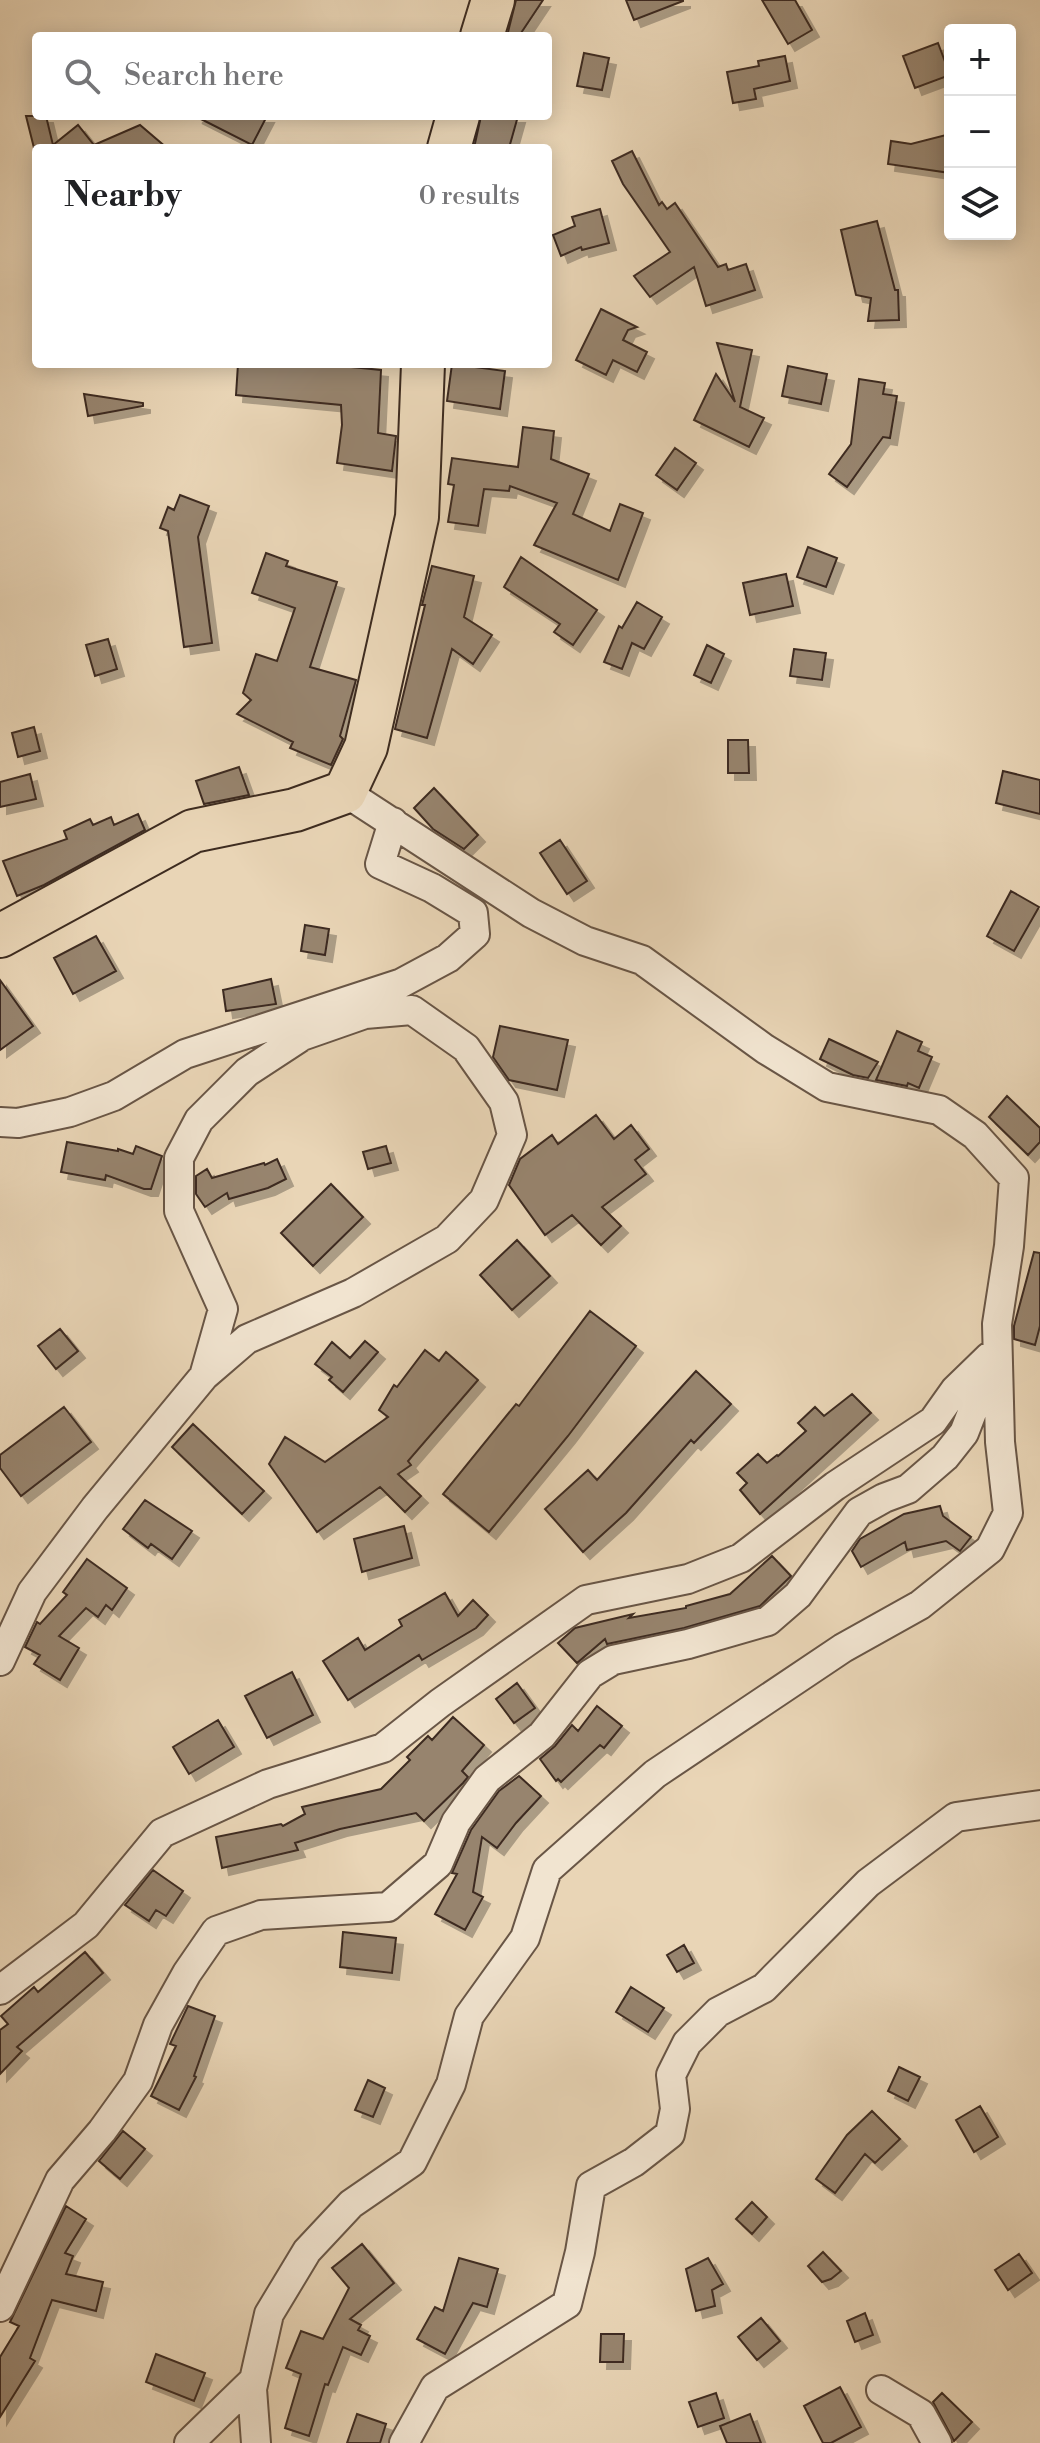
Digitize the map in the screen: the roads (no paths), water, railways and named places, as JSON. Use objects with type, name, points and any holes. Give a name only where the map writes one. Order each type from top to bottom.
[{"type":"highway","points":[[483,32],[493,0]]},
{"type":"highway","points":[[450,144],[457,120]]},
{"type":"highway","points":[[0,936],[193,831],[295,810],[345,792],[366,747],[417,517],[423,368]]},
{"type":"street","points":[[256,2443],[252,2389],[269,2314],[307,2251],[351,2204],[412,2162],[451,2084],[469,2016],[525,1938],[547,1870],[655,1774],[843,1648],[920,1605],[990,1549],[1008,1513],[1000,1442],[997,1324],[1009,1246],[1014,1178],[975,1135],[939,1110],[827,1087],[765,1049],[642,960],[585,941],[531,913],[345,792]]},
{"type":"street","points":[[204,1376],[223,1309],[179,1211],[179,1158],[199,1120],[247,1072],[302,1036],[448,958],[475,934],[473,913],[432,888],[380,864],[393,822]]},
{"type":"street","points":[[0,1122],[18,1123],[70,1112],[114,1096],[185,1054],[399,984]]},
{"type":"street","points":[[0,1661],[32,1592],[95,1508],[204,1376],[247,1339],[353,1293],[447,1239],[484,1200],[512,1135],[504,1102],[466,1048],[412,1010],[365,1014],[302,1036]]},
{"type":"street","points":[[0,1990],[86,1925],[162,1833],[268,1784],[383,1748],[440,1703],[586,1600],[688,1579],[741,1558],[835,1486],[933,1421],[955,1390],[998,1348]]},
{"type":"street","points":[[0,2307],[60,2180],[102,2131],[138,2081],[158,2025],[187,1973],[216,1931],[261,1915],[388,1907],[438,1864],[456,1822],[487,1779],[542,1735],[590,1674],[613,1660],[688,1644],[768,1621],[798,1595],[859,1512],[908,1489],[945,1457],[964,1433],[998,1348]]},
{"type":"street","points":[[404,2443],[435,2387],[567,2304],[591,2186],[634,2162],[670,2134],[675,2109],[671,2075],[687,2043],[718,2012],[764,1988],[868,1883],[956,1817],[1040,1805]]},
{"type":"street","points":[[189,2443],[254,2380]]},
{"type":"street","points":[[881,2390],[921,2414],[937,2443]]}]
